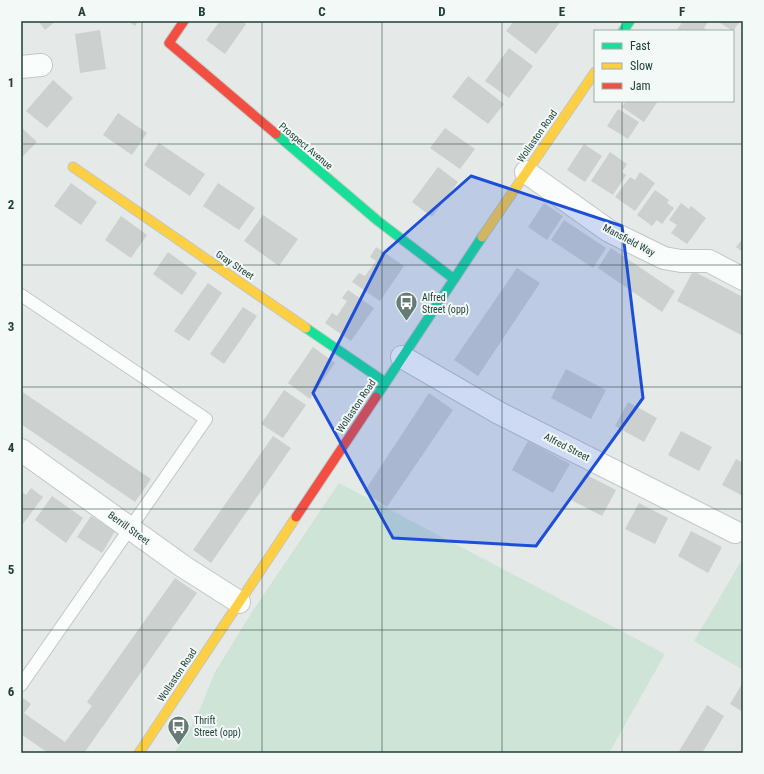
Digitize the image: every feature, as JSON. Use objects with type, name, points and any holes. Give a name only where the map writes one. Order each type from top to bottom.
[{"type":"main road","name":"Prospect Avenue","points":[[184,21],[169,44],[378,221],[454,279]]},
{"type":"main road","points":[[625,30],[630,21]]},
{"type":"main road","name":"Wollaston Road","points":[[139,753],[454,279],[594,73]]},
{"type":"main road","name":"Gray Street","points":[[73,167],[386,382]]},
{"type":"street","name":"Mansfield Way","points":[[526,172],[609,231],[664,258],[681,261],[709,261],[743,279]]},
{"type":"street","name":"Alfred Street","points":[[402,357],[499,413],[735,532]]},
{"type":"street","name":"Berrill Street","points":[[21,450],[129,529],[184,567],[239,602]]},
{"type":"lane","points":[[21,295],[206,419],[21,685]]},
{"type":"highlighted area","points":[[471,176],[622,226],[643,398],[536,546],[393,538],[313,393],[384,253]]},
{"type":"green space","points":[[339,483],[665,654],[609,753],[174,753],[196,719],[215,672],[252,612]]},
{"type":"green space","points":[[743,558],[743,670],[694,641]]},
{"type":"building","points":[[38,21],[56,21],[45,30]]},
{"type":"building","points":[[128,21],[138,21],[135,26]]},
{"type":"building","points":[[220,21],[242,21],[246,24],[225,54],[206,40]]},
{"type":"building","points":[[514,21],[519,23],[521,21],[561,21],[536,54],[506,31]]},
{"type":"building","points":[[683,21],[708,22],[704,28],[707,30],[677,30]]},
{"type":"building","points":[[717,21],[740,21],[734,30]]},
{"type":"building","points":[[100,30],[106,69],[80,73],[75,34]]},
{"type":"building","points":[[509,48],[533,66],[509,98],[485,81]]},
{"type":"building","points":[[468,76],[504,104],[488,124],[452,97]]},
{"type":"building","points":[[53,80],[73,98],[47,128],[26,111]]},
{"type":"building","points":[[625,102],[657,102],[644,122],[622,107]]},
{"type":"building","points":[[618,109],[639,122],[628,139],[607,126]]},
{"type":"building","points":[[118,113],[147,133],[132,155],[103,135]]},
{"type":"building","points":[[21,127],[37,142],[21,158]]},
{"type":"building","points":[[445,128],[475,149],[460,169],[430,148]]},
{"type":"building","points":[[159,143],[205,174],[190,196],[144,165]]},
{"type":"building","points":[[584,144],[602,156],[585,182],[567,170]]},
{"type":"building","points":[[610,152],[627,164],[622,172],[626,175],[613,195],[591,181]]},
{"type":"building","points":[[438,167],[458,182],[432,217],[412,202]]},
{"type":"building","points":[[640,172],[655,183],[635,211],[615,197],[630,177],[635,180]]},
{"type":"building","points":[[71,183],[97,202],[81,225],[54,206]]},
{"type":"building","points":[[218,183],[255,208],[239,230],[203,206]]},
{"type":"building","points":[[655,190],[669,200],[667,203],[674,208],[662,224],[657,220],[652,226],[637,215]]},
{"type":"building","points":[[544,203],[563,216],[547,240],[528,227]]},
{"type":"building","points":[[681,203],[689,209],[691,206],[706,218],[687,244],[671,233],[677,225],[669,220]]},
{"type":"building","points":[[263,215],[298,239],[279,266],[244,241]]},
{"type":"building","points":[[121,216],[147,235],[131,258],[105,240]]},
{"type":"building","points":[[564,220],[606,248],[593,268],[551,240]]},
{"type":"building","points":[[743,238],[743,252],[736,247]]},
{"type":"building","points":[[376,247],[404,266],[380,301],[352,282],[359,273],[365,276],[376,261],[370,257]]},
{"type":"building","points":[[611,248],[675,291],[662,312],[598,268]]},
{"type":"building","points":[[168,252],[197,273],[182,295],[153,274]]},
{"type":"building","points":[[517,268],[540,283],[478,376],[454,360]]},
{"type":"building","points":[[693,271],[743,297],[743,336],[677,301]]},
{"type":"building","points":[[208,283],[222,293],[189,341],[174,331]]},
{"type":"building","points":[[348,290],[374,308],[351,341],[325,323],[332,313],[337,316],[347,301],[342,298]]},
{"type":"building","points":[[243,307],[257,316],[224,364],[210,354]]},
{"type":"building","points":[[313,347],[335,363],[310,399],[288,383]]},
{"type":"building","points":[[566,369],[606,390],[591,419],[551,398]]},
{"type":"building","points":[[284,390],[306,405],[283,438],[261,424]]},
{"type":"building","points":[[21,391],[151,479],[135,502],[21,424]]},
{"type":"building","points":[[429,393],[453,410],[387,507],[364,492]]},
{"type":"building","points":[[628,402],[657,418],[644,442],[615,426]]},
{"type":"building","points":[[681,431],[712,447],[699,471],[668,455]]},
{"type":"building","points":[[273,436],[291,448],[211,563],[193,550]]},
{"type":"building","points":[[528,441],[570,464],[553,493],[512,470]]},
{"type":"building","points":[[736,459],[743,463],[743,496],[722,485]]},
{"type":"building","points":[[585,474],[616,490],[602,516],[571,500]]},
{"type":"building","points":[[31,488],[43,497],[23,524],[21,523],[21,491],[26,495]]},
{"type":"building","points":[[52,496],[83,518],[66,543],[35,520]]},
{"type":"building","points":[[639,503],[668,518],[655,544],[625,529]]},
{"type":"building","points":[[91,516],[115,531],[102,553],[77,537]]},
{"type":"building","points":[[691,531],[722,547],[708,573],[678,556]]},
{"type":"building","points":[[175,578],[197,593],[84,753],[48,753],[21,734],[21,700],[23,698],[31,704],[24,713],[65,742],[92,706],[87,702]]},
{"type":"building","points":[[743,682],[743,712],[730,704]]},
{"type":"building","points":[[707,705],[724,716],[710,740],[702,753],[678,753]]},
{"type":"traffic: fast","points":[[624,30],[630,21]]},
{"type":"traffic: fast","points":[[276,134],[378,221],[454,279]]},
{"type":"traffic: fast","points":[[376,397],[482,237]]},
{"type":"traffic: fast","points":[[306,328],[385,382]]},
{"type":"traffic: slow","points":[[482,237],[594,73]]},
{"type":"traffic: slow","points":[[73,167],[306,328]]},
{"type":"traffic: slow","points":[[139,753],[296,517]]},
{"type":"traffic: jam","points":[[184,21],[169,43],[276,134]]},
{"type":"traffic: jam","points":[[296,517],[376,397]]},
{"type":"place","name":"Alfred Street (opp)","points":[[406,322]]},
{"type":"place","name":"Thrift Street (opp)","points":[[179,746]]}]
